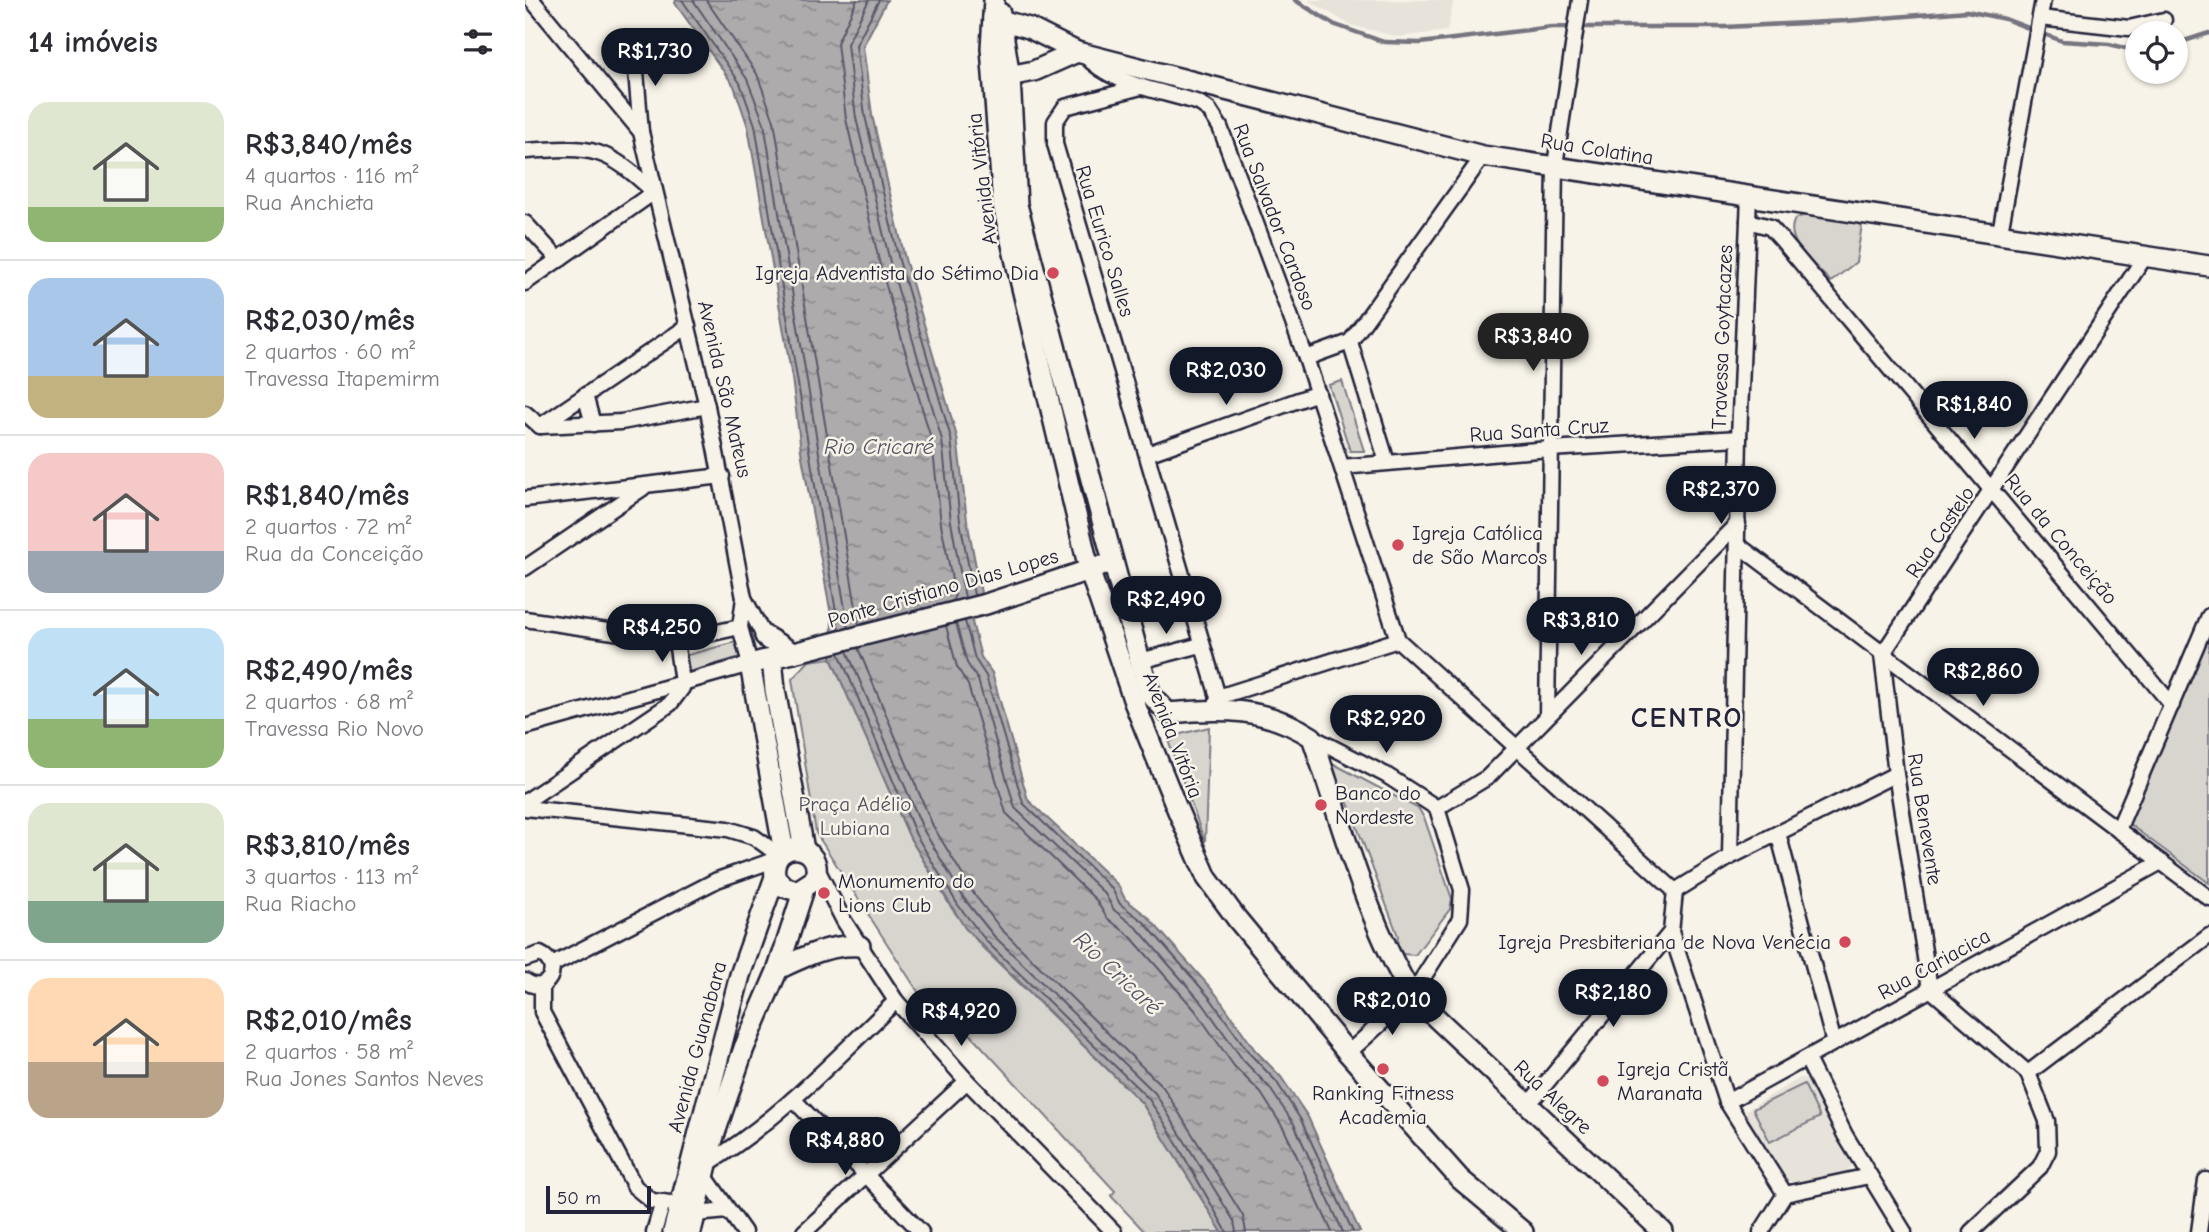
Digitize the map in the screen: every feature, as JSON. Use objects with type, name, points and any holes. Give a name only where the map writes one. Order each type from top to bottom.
[{"type":"main road","name":"Rua Colatina","points":[[996,10],[1081,53],[1483,156],[2000,232],[2209,266]]},
{"type":"main road","name":"Avenida Vitória","points":[[996,10],[1017,205],[1140,662],[1151,695],[1168,713]]},
{"type":"main road","points":[[1029,28],[1038,49],[1034,71]]},
{"type":"main road","points":[[1004,84],[1081,53]]},
{"type":"main road","name":"Avenida Vitória","points":[[1004,84],[1003,205],[1089,569],[1134,702],[1207,878],[1237,919],[1348,1053],[1461,1179],[1523,1232]]},
{"type":"main road","name":"Ponte Cristiano Dias Lopes","points":[[750,664],[986,604],[1113,562]]},
{"type":"main road","points":[[765,636],[801,651],[775,690]]},
{"type":"main road","points":[[772,658],[775,690],[804,850],[816,866]]},
{"type":"main road","name":"Avenida São Mateus","points":[[750,664],[778,863]]},
{"type":"main road","points":[[1162,766],[1162,734],[1168,713],[1217,703],[1289,722],[1312,737]]},
{"type":"main road","name":"Rua Alegre","points":[[1312,737],[1380,932],[1390,957],[1412,995],[1663,1232]]},
{"type":"main road","points":[[804,850],[778,863],[790,890],[807,887]]},
{"type":"main road","name":"Avenida Guanabara","points":[[682,1213],[740,975],[778,863]]},
{"type":"main road","name":"Avenida Guanabara","points":[[673,1232],[706,1169],[713,1139],[744,1048],[778,969],[807,887],[817,873],[816,866]]},
{"type":"main road","points":[[778,969],[821,950],[843,945],[860,946]]},
{"type":"street","points":[[532,0],[641,132]]},
{"type":"street","points":[[1547,716],[1555,165],[1580,0]]},
{"type":"street","points":[[2000,232],[2043,0]]},
{"type":"street","points":[[2038,27],[2129,28],[2164,20]]},
{"type":"street","name":"Avenida São Mateus","points":[[634,47],[641,132],[722,476],[744,598],[740,627],[750,664]]},
{"type":"street","name":"Rua Salvador Cardoso","points":[[1081,53],[1102,71],[1199,103],[1213,115],[1227,143],[1306,358],[1398,640]]},
{"type":"street","name":"Rua Eurico Salles","points":[[1145,86],[1065,107],[1057,115],[1054,133],[1056,152],[1147,454],[1217,703]]},
{"type":"street","points":[[525,151],[570,148],[604,153],[627,166],[654,192],[525,284]]},
{"type":"street","points":[[1306,358],[1350,342],[1483,156]]},
{"type":"street","name":"Travessa Goytacazes","points":[[1730,857],[1739,438],[1749,196]]},
{"type":"street","points":[[1748,221],[1770,227],[1773,200]]},
{"type":"street","points":[[525,223],[559,260]]},
{"type":"street","name":"Rua da Conceição","points":[[1770,227],[2172,705]]},
{"type":"street","name":"Rua Castelo","points":[[1882,655],[2146,255]]},
{"type":"street","points":[[540,426],[688,326]]},
{"type":"street","points":[[1350,342],[1387,462]]},
{"type":"street","points":[[1147,454],[1318,393]]},
{"type":"street","points":[[585,396],[593,424]]},
{"type":"street","points":[[525,413],[540,426],[593,424],[621,422],[707,406]]},
{"type":"street","name":"Rua Santa Cruz","points":[[1342,467],[1549,449],[1739,438]]},
{"type":"street","points":[[525,499],[722,476]]},
{"type":"street","points":[[525,568],[645,487]]},
{"type":"street","points":[[1437,808],[1476,787],[1738,523]]},
{"type":"street","points":[[1738,545],[2209,898]]},
{"type":"street","name":"Avenida São Mateus","points":[[744,598],[765,636],[772,658]]},
{"type":"street","points":[[2118,830],[2209,616]]},
{"type":"street","points":[[525,619],[676,641],[740,627]]},
{"type":"street","points":[[1217,703],[1398,640],[1675,891]]},
{"type":"street","points":[[525,805],[663,709],[679,692],[683,682],[676,641]]},
{"type":"street","points":[[1140,662],[1201,645]]},
{"type":"street","name":"Rua Benevente","points":[[1882,655],[1896,774],[1930,989]]},
{"type":"street","points":[[525,727],[750,664]]},
{"type":"street","points":[[1312,737],[1386,775],[1437,808],[1462,890],[1463,909],[1460,919],[1412,995],[1348,1053]]},
{"type":"street","points":[[1675,891],[1730,857],[1896,774]]},
{"type":"street","points":[[525,805],[728,829],[754,837],[778,863]]},
{"type":"street","points":[[1778,834],[1834,1043]]},
{"type":"street","name":"Rua Cariacica","points":[[1727,1102],[2161,862]]},
{"type":"street","points":[[552,965],[744,869],[778,863]]},
{"type":"street","points":[[816,866],[844,921],[896,1001],[967,1082],[1114,1232]]},
{"type":"street","points":[[807,887],[844,921]]},
{"type":"street","points":[[1675,891],[1671,932],[1727,1102],[1785,1194]]},
{"type":"street","points":[[1528,1105],[1671,932]]},
{"type":"street","points":[[2028,1073],[2209,936]]},
{"type":"street","points":[[526,956],[540,954],[552,965]]},
{"type":"street","points":[[525,981],[532,986],[542,986],[550,979],[552,965]]},
{"type":"street","points":[[542,986],[542,1012],[625,1170],[641,1194],[682,1213],[728,1211]]},
{"type":"street","points":[[1930,989],[2028,1073],[2047,1121],[2050,1139],[2045,1160],[2032,1177],[1971,1232]]},
{"type":"street","points":[[744,1232],[728,1211],[706,1169],[739,1145],[793,1098],[896,1001]]},
{"type":"street","points":[[1807,1059],[1869,1176],[1905,1232]]},
{"type":"street","points":[[804,1232],[967,1082]]},
{"type":"street","points":[[793,1098],[921,1232]]},
{"type":"street","points":[[713,1139],[739,1145]]},
{"type":"street","points":[[1761,1232],[1785,1194],[1869,1176]]},
{"type":"street","points":[[2199,1232],[2206,1180]]},
{"type":"street","points":[[654,1232],[682,1213]]},
{"type":"shaded area","points":[[1308,0],[1454,0],[1447,31],[1398,37],[1350,25]]},
{"type":"shaded area","points":[[1800,1078],[1808,1079],[1852,1164],[1847,1171],[1795,1183],[1786,1180],[1745,1117],[1746,1110]]},
{"type":"green space","points":[[1809,213],[1862,225],[1856,262],[1831,282],[1803,253],[1793,236],[1795,219]]},
{"type":"green space","points":[[1342,381],[1364,451],[1350,451],[1329,385]]},
{"type":"green space","points":[[2209,637],[2209,883],[2129,824]]},
{"type":"green space","points":[[736,642],[740,657],[683,674],[680,657]]},
{"type":"green space","name":"Praça Adélio Lubiana","points":[[831,658],[910,838],[952,909],[982,947],[1142,1103],[1222,1232],[1145,1232],[1111,1196],[1115,1191],[959,1022],[939,1017],[922,998],[816,833],[792,679],[809,661]]},
{"type":"green space","points":[[1209,727],[1205,842],[1169,743],[1181,734]]},
{"type":"green space","points":[[1332,763],[1419,809],[1425,820],[1452,899],[1450,909],[1415,955],[1403,954],[1397,948],[1398,936],[1348,803],[1342,799]]},
{"type":"green space","points":[[1804,1084],[1820,1117],[1770,1142],[1753,1109]]},
{"type":"water","name":"Rio Cricaré","points":[[676,0],[887,0],[863,46],[872,115],[905,259],[957,437],[967,520],[982,598],[972,622],[981,657],[992,673],[1028,800],[1118,885],[1125,899],[1148,917],[1216,994],[1255,1050],[1281,1077],[1308,1117],[1360,1232],[1222,1232],[1142,1103],[965,928],[910,838],[831,658],[832,620],[801,451],[792,378],[748,127],[734,86],[675,3]]},
{"type":"waterway","points":[[1295,0],[1333,24],[1384,42],[1420,43],[1552,27],[1725,27],[1967,11],[2005,19],[2062,41],[2109,44],[2125,48]]},
{"type":"waterway","points":[[2188,40],[2209,33]]},
{"type":"place","name":"Igreja Adventista do Sétimo Dia","points":[[1053,273]]},
{"type":"place","name":"Igreja Católica de São Marcos","points":[[1398,545]]},
{"type":"place","name":"Banco do Nordeste","points":[[1321,805]]},
{"type":"place","name":"Monumento do Lions Club","points":[[824,893]]},
{"type":"place","name":"Igreja Presbiteriana de Nova Venécia","points":[[1845,942]]},
{"type":"place","name":"Ranking Fitness Academia","points":[[1383,1069]]},
{"type":"place","name":"Igreja Cristã Maranata","points":[[1603,1081]]},
{"type":"district","name":"CENTRO","points":[[1687,717]]}]
